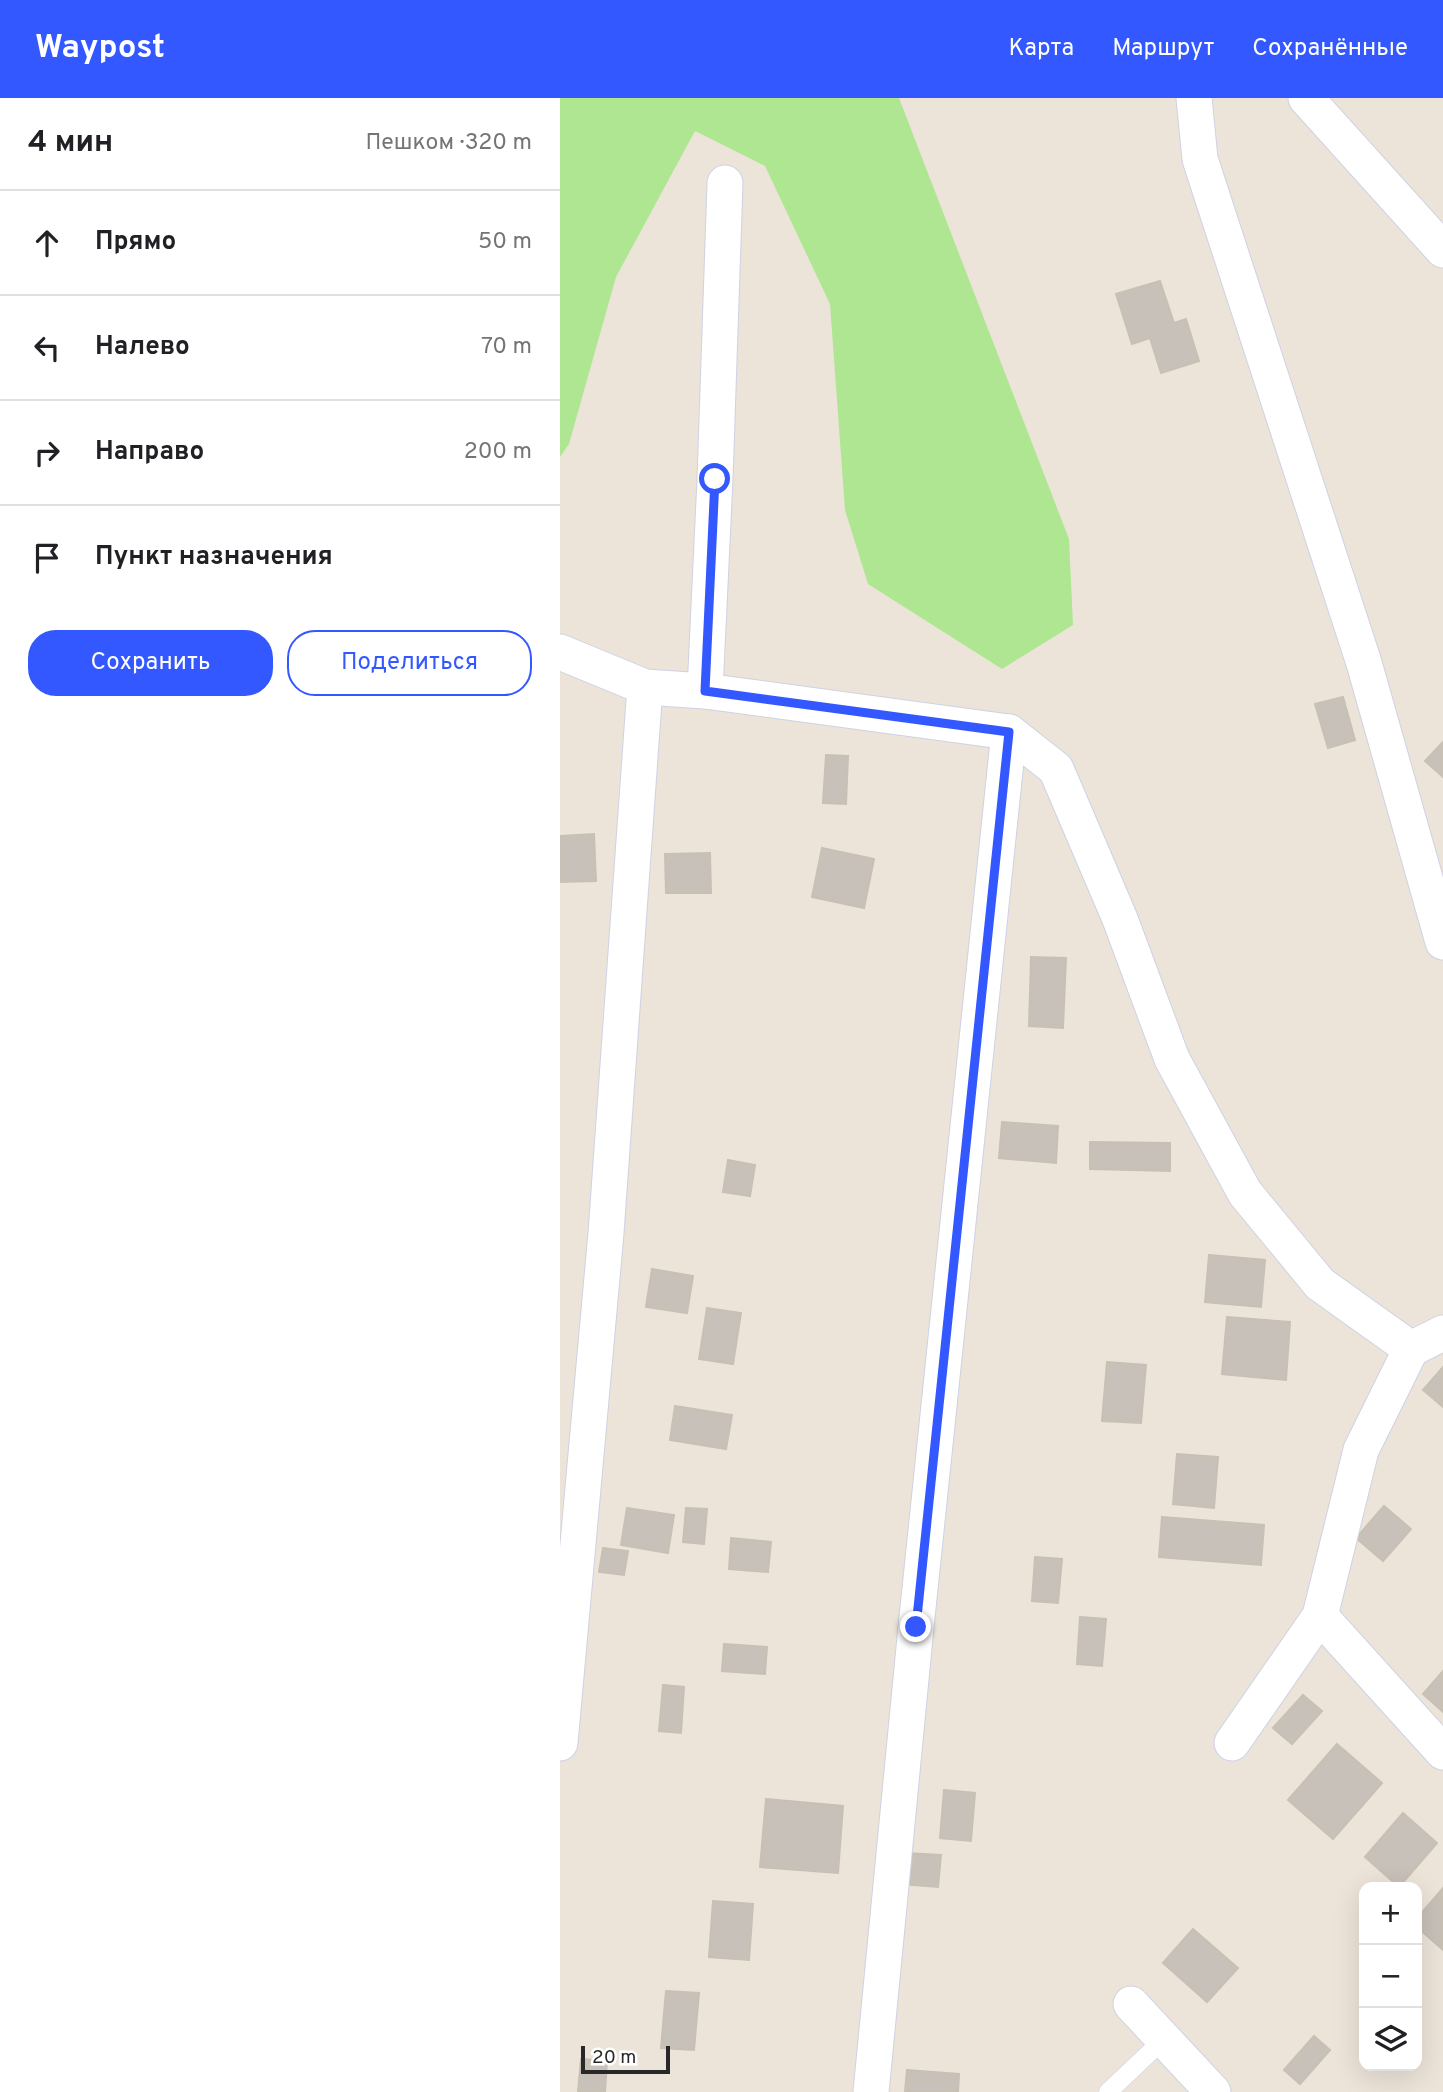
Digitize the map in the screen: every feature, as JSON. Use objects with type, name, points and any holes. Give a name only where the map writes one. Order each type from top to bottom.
[{"type":"street","points":[[1194,98],[1200,159],[1364,663],[1443,942]]},
{"type":"street","points":[[1306,98],[1443,250]]},
{"type":"street","points":[[705,691],[725,183]]},
{"type":"street","points":[[560,652],[645,687],[705,691],[1009,732],[1056,769],[1120,919],[1172,1059],[1245,1193],[1320,1284],[1411,1349]]},
{"type":"street","points":[[560,1744],[606,1233],[645,687]]},
{"type":"street","points":[[871,2092],[1009,732]]},
{"type":"street","points":[[1232,1743],[1320,1616],[1361,1450],[1411,1349],[1443,1332]]},
{"type":"street","points":[[1320,1616],[1443,1752]]},
{"type":"street","points":[[1131,2004],[1213,2092]]},
{"type":"lane","points":[[1108,2092],[1164,2039]]},
{"type":"green space","points":[[560,98],[899,98],[1069,539],[1073,625],[1002,669],[868,584],[845,510],[830,304],[765,166],[695,131],[616,277],[569,444],[560,457]]},
{"type":"building","points":[[1160,281],[1174,323],[1186,319],[1199,361],[1161,373],[1150,338],[1132,344],[1116,294]]},
{"type":"building","points":[[1343,697],[1355,740],[1328,748],[1315,704]]},
{"type":"building","points":[[1443,742],[1443,777],[1425,761]]},
{"type":"building","points":[[826,755],[848,756],[846,804],[823,803]]},
{"type":"building","points":[[594,834],[596,881],[560,882],[560,836]]},
{"type":"building","points":[[822,848],[874,859],[864,908],[812,897]]},
{"type":"building","points":[[710,853],[711,893],[666,893],[665,854]]},
{"type":"building","points":[[1031,957],[1066,958],[1063,1028],[1029,1026]]},
{"type":"building","points":[[1002,1122],[1058,1126],[1056,1163],[999,1158]]},
{"type":"building","points":[[1090,1142],[1170,1143],[1170,1171],[1090,1169]]},
{"type":"building","points":[[728,1160],[755,1165],[750,1196],[723,1192]]},
{"type":"building","points":[[1209,1255],[1265,1260],[1261,1307],[1205,1302]]},
{"type":"building","points":[[652,1269],[693,1276],[687,1313],[646,1307]]},
{"type":"building","points":[[707,1308],[741,1313],[733,1364],[699,1359]]},
{"type":"building","points":[[1227,1317],[1290,1322],[1286,1380],[1222,1374]]},
{"type":"building","points":[[1107,1362],[1146,1365],[1141,1423],[1102,1421]]},
{"type":"building","points":[[1443,1367],[1443,1407],[1423,1390]]},
{"type":"building","points":[[675,1406],[732,1415],[726,1449],[670,1440]]},
{"type":"building","points":[[1177,1454],[1218,1457],[1214,1508],[1173,1504]]},
{"type":"building","points":[[1384,1506],[1411,1529],[1383,1561],[1356,1538]]},
{"type":"building","points":[[627,1508],[674,1515],[668,1553],[621,1545]]},
{"type":"building","points":[[686,1508],[707,1509],[704,1544],[683,1542]]},
{"type":"building","points":[[1162,1517],[1264,1525],[1261,1565],[1159,1557]]},
{"type":"building","points":[[731,1538],[771,1542],[768,1572],[729,1569]]},
{"type":"building","points":[[603,1548],[628,1551],[624,1575],[599,1572]]},
{"type":"building","points":[[1035,1557],[1062,1559],[1058,1603],[1032,1601]]},
{"type":"building","points":[[1080,1617],[1106,1619],[1102,1666],[1077,1664]]},
{"type":"building","points":[[724,1644],[767,1647],[765,1674],[722,1671]]},
{"type":"building","points":[[1443,1671],[1443,1712],[1423,1694]]},
{"type":"building","points":[[663,1685],[684,1687],[681,1733],[659,1731]]},
{"type":"building","points":[[1303,1695],[1322,1711],[1292,1744],[1273,1728]]},
{"type":"building","points":[[1337,1744],[1382,1783],[1333,1839],[1288,1800]]},
{"type":"building","points":[[944,1790],[975,1793],[971,1841],[940,1838]]},
{"type":"building","points":[[766,1799],[843,1806],[838,1873],[760,1867]]},
{"type":"building","points":[[1403,1813],[1437,1843],[1403,1882],[1393,1882],[1365,1857]]},
{"type":"building","points":[[905,1853],[941,1855],[938,1887],[902,1884]]},
{"type":"building","points":[[1443,1888],[1443,1950],[1422,1931],[1422,1912]]},
{"type":"building","points":[[713,1901],[753,1904],[749,1960],[709,1957]]},
{"type":"building","points":[[1193,1929],[1238,1968],[1207,2002],[1163,1963]]},
{"type":"building","points":[[666,1991],[699,1993],[694,2050],[661,2048]]},
{"type":"building","points":[[1314,2036],[1330,2050],[1300,2084],[1284,2070]]},
{"type":"building","points":[[581,2059],[607,2061],[605,2092],[578,2092]]},
{"type":"building","points":[[907,2070],[959,2074],[958,2092],[905,2092]]},
{"type":"route","points":[[715,479],[705,691],[1009,732],[916,1627]]}]
